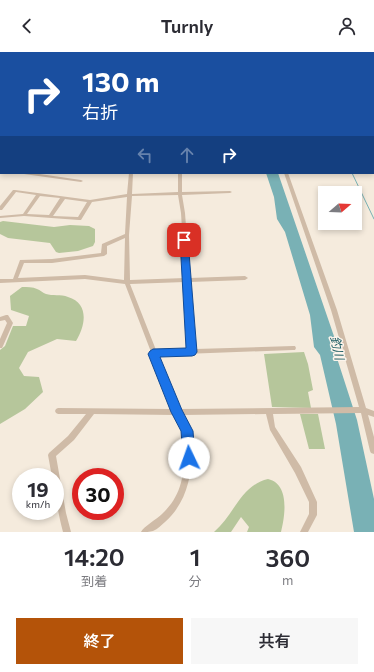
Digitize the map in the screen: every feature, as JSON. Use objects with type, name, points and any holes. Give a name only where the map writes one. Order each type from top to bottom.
[{"type":"street","points":[[31,174],[81,181]]},
{"type":"street","points":[[62,174],[64,179]]},
{"type":"street","points":[[131,174],[127,235],[127,282],[153,354],[177,412],[187,431],[189,466],[186,483],[181,498],[176,506],[164,518],[145,532]]},
{"type":"street","points":[[180,174],[180,193],[183,213],[186,280],[192,352]]},
{"type":"street","points":[[286,174],[317,258],[344,342],[374,451]]},
{"type":"street","points":[[0,209],[15,191],[90,201],[129,195],[230,192]]},
{"type":"street","points":[[24,215],[39,194]]},
{"type":"street","points":[[50,217],[63,198]]},
{"type":"street","points":[[0,217],[24,215],[80,219],[90,201]]},
{"type":"street","points":[[15,280],[22,261],[52,261],[104,254],[104,245],[127,235]]},
{"type":"street","points":[[0,281],[85,276],[127,282],[246,278]]},
{"type":"street","points":[[0,320],[6,317],[10,323],[0,346]]},
{"type":"street","points":[[153,354],[293,348]]},
{"type":"street","points":[[58,411],[362,411],[374,414]]},
{"type":"street","points":[[67,532],[60,513],[56,473],[52,455],[71,438],[92,412]]},
{"type":"street","points":[[269,412],[272,428],[298,470],[313,502],[313,515],[304,532]]},
{"type":"green space","points":[[3,221],[54,227],[70,225],[89,226],[95,229],[95,242],[93,246],[78,251],[59,253],[56,252],[50,243],[8,238],[0,234],[0,222]]},
{"type":"green space","points":[[22,287],[34,288],[46,294],[65,296],[75,300],[80,304],[82,309],[84,315],[83,322],[76,341],[57,339],[28,352],[19,368],[24,376],[39,377],[43,392],[25,409],[0,424],[0,350],[5,346],[13,326],[26,326],[29,316],[11,310],[10,296]]},
{"type":"green space","points":[[304,352],[313,390],[308,392],[311,408],[272,407],[264,354]]},
{"type":"green space","points":[[300,414],[318,414],[325,449],[309,449]]},
{"type":"green space","points":[[268,479],[275,482],[280,487],[283,494],[284,518],[281,532],[247,532],[249,527],[241,517],[231,532],[214,532],[251,487]]},
{"type":"water","points":[[266,174],[278,174],[337,345],[335,352],[357,420],[374,499],[374,532],[354,532],[336,424],[320,355],[314,347],[310,315],[285,232],[277,219],[274,197]]},
{"type":"waterway","points":[[352,174],[374,219]]},
{"type":"route","points":[[184,240],[192,352],[153,354],[177,412],[187,431],[189,458]]},
{"type":"water label","name":"釣川","points":[[337,348]]}]
